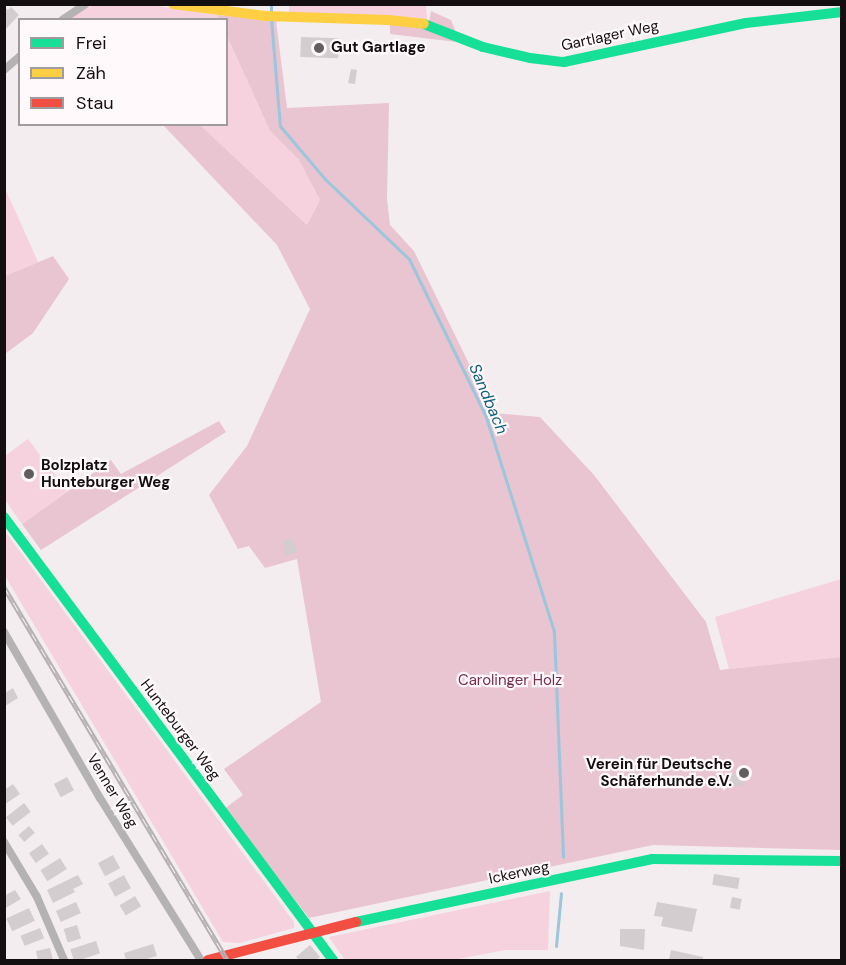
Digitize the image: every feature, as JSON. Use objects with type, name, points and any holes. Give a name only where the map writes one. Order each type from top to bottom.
[{"type":"street","points":[[65,18],[86,4]]},
{"type":"street","name":"Gartlager Weg","points":[[173,4],[270,17],[354,18],[430,25],[441,33],[483,47],[530,58],[564,62],[746,23],[842,12]]},
{"type":"street","points":[[4,70],[18,58]]},
{"type":"street","name":"Hunteburger Weg","points":[[4,517],[333,960]]},
{"type":"street","name":"Venner Weg","points":[[4,632],[100,798],[201,960]]},
{"type":"street","points":[[4,842],[37,897],[51,925],[64,960]]},
{"type":"street","name":"Ickerweg","points":[[207,960],[312,932],[652,859],[842,861]]},
{"type":"shaded area","points":[[146,4],[217,15],[218,18],[71,18],[83,9],[96,5]]},
{"type":"shaded area","points":[[289,5],[426,5],[427,21],[289,13]]},
{"type":"shaded area","points":[[228,38],[270,131],[299,160],[320,200],[307,225],[201,126],[228,126]]},
{"type":"shaded area","points":[[4,186],[38,262],[5,276],[4,276]]},
{"type":"shaded area","name":"Bolzplatz Hunteburger Weg","points":[[28,439],[67,491],[22,524],[5,500],[5,456]]},
{"type":"shaded area","points":[[4,530],[294,922],[294,928],[240,943],[223,942],[5,576]]},
{"type":"shaded area","points":[[841,579],[841,657],[729,669],[715,617]]},
{"type":"shaded area","points":[[550,891],[548,950],[505,950],[453,960],[345,960],[329,937]]},
{"type":"green space","points":[[431,11],[451,20],[458,37],[457,42],[390,34],[390,22],[428,28]]},
{"type":"green space","name":"Carolinger Holz","points":[[217,15],[276,21],[287,108],[389,103],[387,199],[390,225],[414,251],[493,413],[540,417],[594,475],[706,622],[720,670],[841,657],[841,850],[653,845],[309,918],[224,809],[243,795],[224,769],[321,702],[297,559],[265,568],[249,546],[238,549],[209,495],[247,446],[310,309],[277,245],[164,126],[201,126],[307,225],[320,200],[299,160],[270,131],[228,38],[228,18],[218,18]]},
{"type":"green space","points":[[53,256],[69,279],[33,333],[5,354],[5,276]]},
{"type":"green space","points":[[219,421],[226,432],[41,550],[22,524],[111,460],[121,474]]},
{"type":"building","points":[[4,7],[8,10],[11,7],[19,15],[4,31]]},
{"type":"building","name":"Gut Gartlage","points":[[301,37],[339,38],[338,58],[300,57]]},
{"type":"building","points":[[351,69],[357,70],[355,84],[348,83]]},
{"type":"building","points":[[291,538],[298,551],[286,556],[282,542]]},
{"type":"building","points":[[13,688],[18,698],[5,706],[5,693]]},
{"type":"building","name":"Verein für Deutsche Schäferhunde e.V.","points":[[742,773],[744,785],[728,787],[726,776]]},
{"type":"building","points":[[67,777],[74,790],[61,797],[54,784]]},
{"type":"building","points":[[13,784],[20,794],[4,805],[4,790]]},
{"type":"building","points":[[24,803],[31,812],[13,826],[6,817]]},
{"type":"building","points":[[29,826],[35,833],[24,842],[18,835]]},
{"type":"building","points":[[42,844],[49,854],[36,863],[29,853]]},
{"type":"building","points":[[113,855],[120,868],[105,876],[98,863]]},
{"type":"building","points":[[60,858],[67,869],[47,881],[40,870]]},
{"type":"building","points":[[714,874],[740,878],[738,889],[712,885]]},
{"type":"building","points":[[78,875],[83,884],[73,889],[75,892],[53,903],[47,890]]},
{"type":"building","points":[[124,875],[131,888],[115,897],[108,883]]},
{"type":"building","points":[[15,890],[21,899],[4,909],[4,896]]},
{"type":"building","points":[[135,896],[141,906],[126,916],[120,905]]},
{"type":"building","points":[[732,897],[742,899],[740,910],[730,908]]},
{"type":"building","points":[[76,902],[81,913],[61,922],[56,911]]},
{"type":"building","points":[[657,902],[697,909],[692,932],[661,926],[663,917],[654,916]]},
{"type":"building","points":[[29,908],[35,921],[12,931],[6,919]]},
{"type":"building","points":[[77,925],[81,938],[68,942],[64,929]]},
{"type":"building","points":[[40,928],[44,938],[25,946],[21,936]]},
{"type":"building","points":[[620,929],[645,929],[644,950],[620,946]]},
{"type":"building","points":[[96,941],[100,953],[74,960],[70,949]]},
{"type":"building","points":[[153,944],[157,956],[143,960],[126,960],[124,953]]},
{"type":"building","points":[[310,945],[320,957],[316,960],[299,960],[296,957]]},
{"type":"building","points":[[50,948],[53,960],[38,960],[36,951]]},
{"type":"building","points":[[671,950],[703,957],[703,960],[669,960]]},
{"type":"waterway","name":"Sandbach","points":[[271,4],[271,12]]},
{"type":"waterway","name":"Sandbach","points":[[271,19],[280,126],[325,179],[409,259],[486,417],[554,632],[563,857]]},
{"type":"waterway","name":"Sandbach","points":[[556,946],[561,893]]},
{"type":"railway","points":[[4,587],[227,960]]},
{"type":"traffic: fast","points":[[424,24],[483,47],[530,58],[564,62],[746,23],[842,12]]},
{"type":"traffic: fast","points":[[4,517],[333,960]]},
{"type":"traffic: fast","points":[[356,922],[652,859],[842,861]]},
{"type":"traffic: slow","points":[[173,4],[265,16],[388,20],[424,24]]},
{"type":"traffic: jam","points":[[208,960],[356,922]]},
{"type":"place","name":"Gut Gartlage","points":[[319,48]]},
{"type":"place","name":"Bolzplatz Hunteburger Weg","points":[[29,474]]},
{"type":"place","name":"Verein für Deutsche Schäferhunde e.V.","points":[[744,773]]}]
